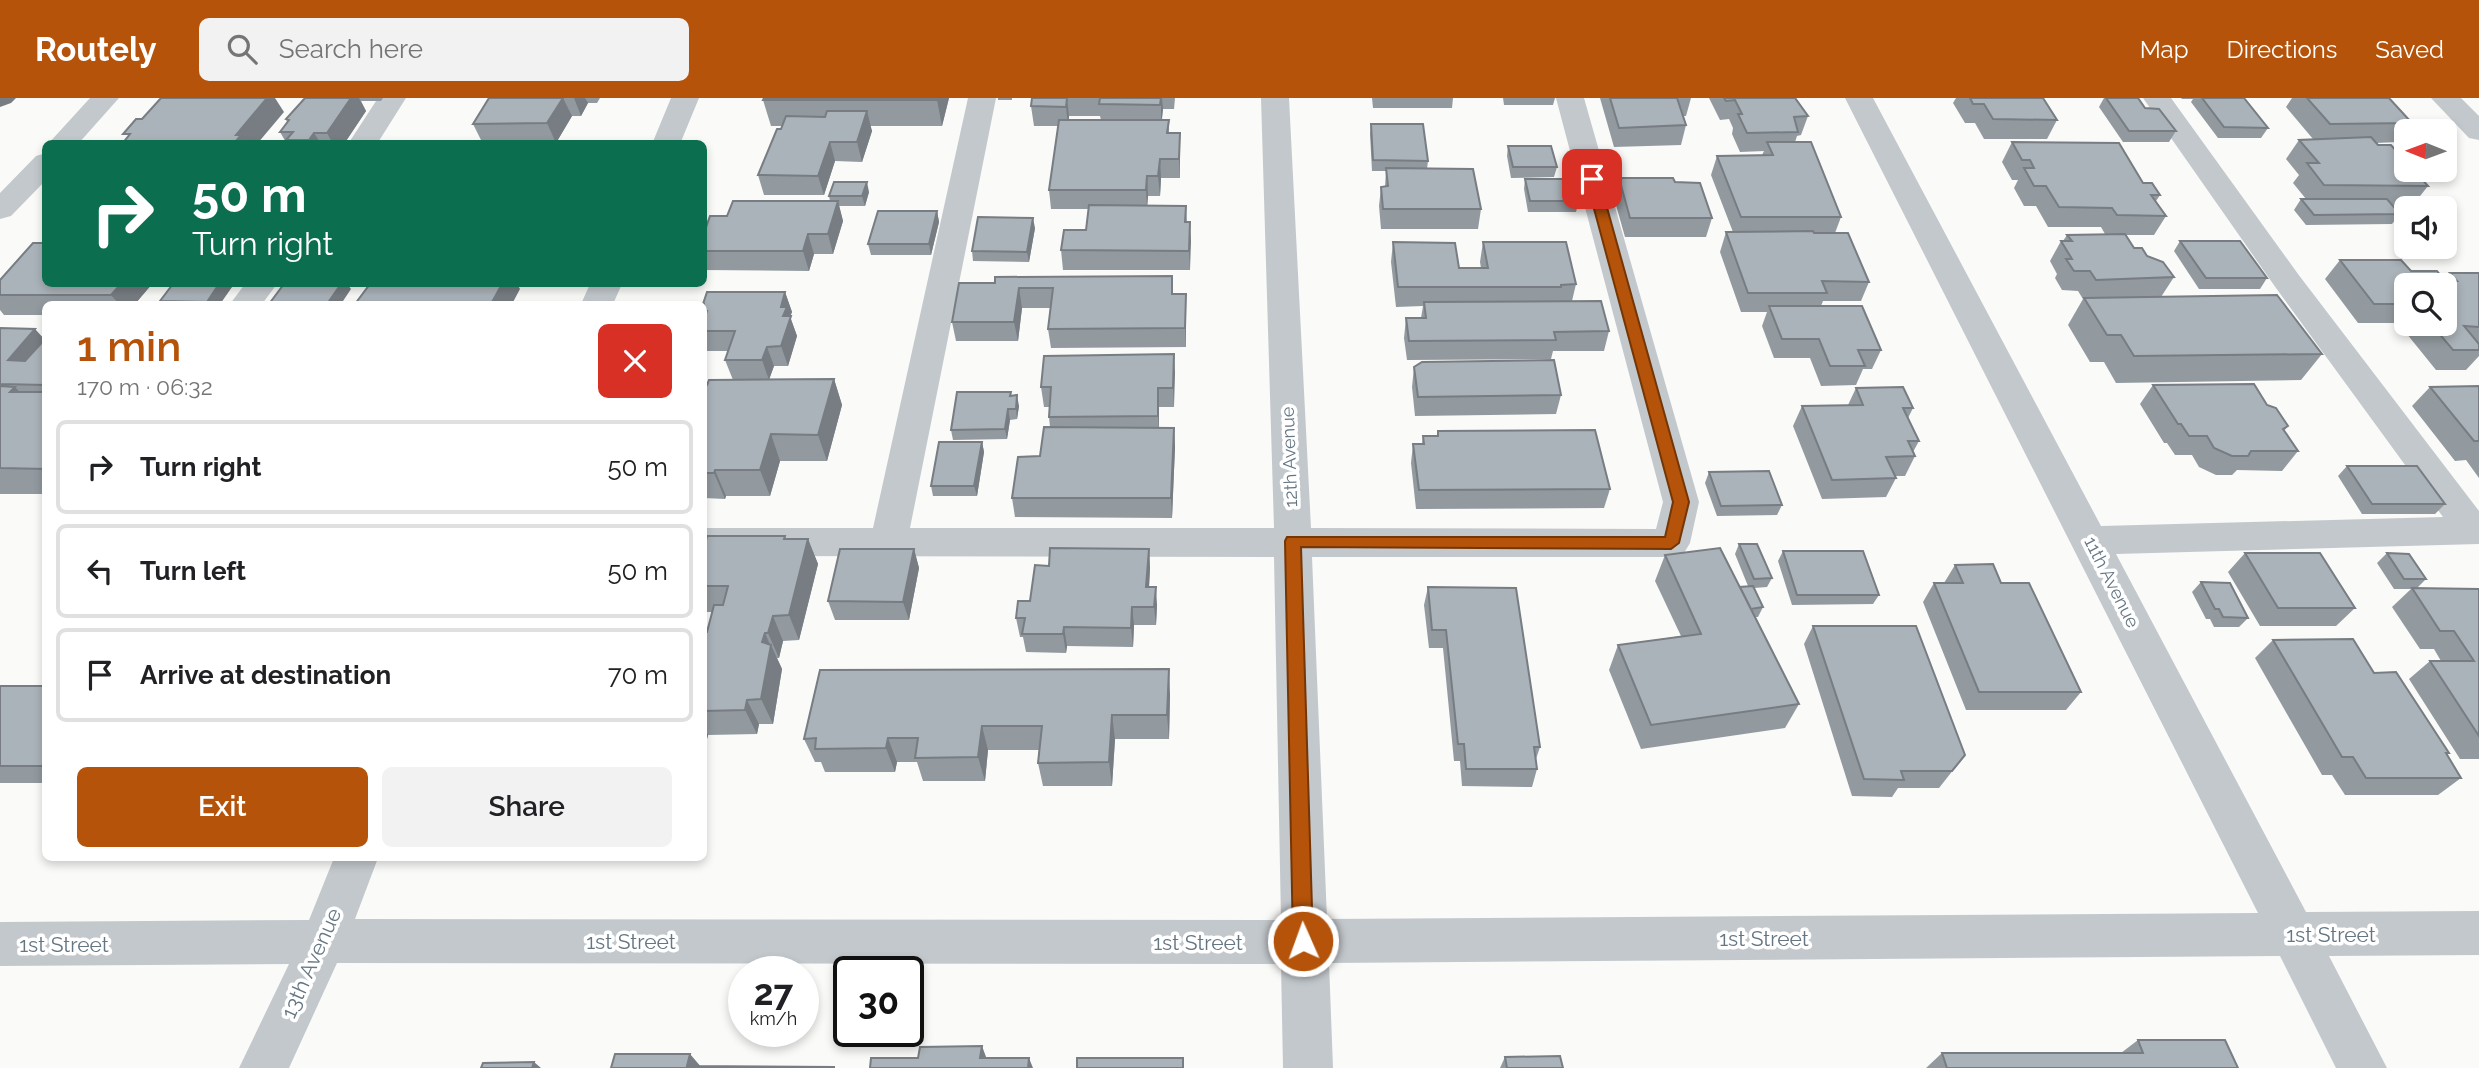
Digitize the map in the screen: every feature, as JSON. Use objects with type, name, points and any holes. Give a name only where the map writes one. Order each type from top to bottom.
[{"type":"street","points":[[66,140],[105,98]]},
{"type":"street","points":[[365,140],[392,98]]},
{"type":"street","points":[[668,140],[685,98]]},
{"type":"street","points":[[889,541],[982,98]]},
{"type":"street","name":"12th Avenue","points":[[1275,98],[1293,541],[1308,1068]]},
{"type":"street","points":[[707,542],[1671,543],[1681,502],[1570,98]]},
{"type":"street","name":"11th Avenue","points":[[1859,98],[2362,1068]]},
{"type":"street","points":[[2157,98],[2287,281],[2476,529]]},
{"type":"street","points":[[2445,98],[2479,132]]},
{"type":"street","points":[[0,211],[42,166]]},
{"type":"street","points":[[2090,540],[2476,529]]},
{"type":"street","name":"13th Avenue","points":[[264,1068],[323,943],[355,861]]},
{"type":"street","name":"1st Street","points":[[0,944],[1303,941],[2479,933]]},
{"type":"building","points":[[161,98],[267,98],[236,135],[241,135],[237,140],[125,140],[130,134],[123,134],[136,119],[142,119]]},
{"type":"building","points":[[305,98],[351,98],[327,133],[314,133],[309,140],[286,140],[293,132],[280,132],[289,120],[286,119]]},
{"type":"building","points":[[489,98],[563,98],[547,123],[473,124]]},
{"type":"building","points":[[764,98],[938,98],[763,100]]},
{"type":"building","points":[[1032,98],[1067,98],[1066,107],[1031,106]]},
{"type":"building","points":[[1100,98],[1161,98],[1160,105],[1099,104]]},
{"type":"building","points":[[1610,98],[1677,98],[1686,125],[1619,128]]},
{"type":"building","points":[[1724,98],[1795,98],[1808,116],[1794,117],[1798,132],[1747,133],[1735,100],[1726,101]]},
{"type":"building","points":[[1970,98],[2043,98],[2057,120],[1993,119],[1984,104],[1973,104]]},
{"type":"building","points":[[2106,98],[2138,98],[2145,108],[2159,109],[2176,131],[2129,131]]},
{"type":"building","points":[[2202,98],[2244,98],[2268,128],[2224,127]]},
{"type":"building","points":[[2307,98],[2389,98],[2408,119],[2394,119],[2394,123],[2330,124]]},
{"type":"building","points":[[827,111],[867,111],[857,142],[830,142],[818,176],[758,175],[777,129],[781,129],[786,116],[825,117]]},
{"type":"building","points":[[1059,120],[1169,120],[1167,133],[1180,133],[1179,159],[1160,159],[1158,176],[1147,176],[1146,190],[1049,190]]},
{"type":"building","points":[[1371,124],[1423,124],[1428,161],[1373,160]]},
{"type":"building","points":[[2371,137],[2378,145],[2391,145],[2394,148],[2394,182],[2424,182],[2428,186],[2324,185],[2307,163],[2319,163],[2299,140]]},
{"type":"building","points":[[1767,142],[1811,142],[1841,217],[1741,217],[1717,156],[1773,155]]},
{"type":"building","points":[[2012,142],[2119,143],[2143,183],[2152,183],[2160,195],[2151,195],[2166,216],[2117,215],[2112,208],[2059,207],[2046,186],[2034,186],[2024,168],[2034,168],[2030,160],[2022,160]]},
{"type":"building","points":[[1508,146],[1551,146],[1557,167],[1513,167]]},
{"type":"building","points":[[1386,168],[1473,169],[1481,209],[1383,209],[1381,187],[1388,186]]},
{"type":"building","points":[[1619,178],[1673,178],[1675,182],[1700,183],[1712,218],[1630,218]]},
{"type":"building","points":[[1525,179],[1573,179],[1579,201],[1530,201]]},
{"type":"building","points":[[834,182],[867,182],[862,196],[829,196]]},
{"type":"building","points":[[2301,199],[2387,199],[2394,207],[2394,214],[2314,215]]},
{"type":"building","points":[[733,201],[838,201],[828,234],[808,234],[803,251],[707,251],[707,224],[710,216],[727,216]]},
{"type":"building","points":[[1089,205],[1186,206],[1185,222],[1190,222],[1189,251],[1061,250],[1064,230],[1086,230]]},
{"type":"building","points":[[878,211],[937,211],[929,244],[868,244]]},
{"type":"building","points":[[978,217],[1033,218],[1027,252],[972,251]]},
{"type":"building","points":[[1726,232],[1848,233],[1869,282],[1822,281],[1827,293],[1748,293]]},
{"type":"building","points":[[2125,234],[2134,248],[2142,248],[2147,256],[2163,262],[2174,277],[2096,280],[2090,271],[2074,271],[2066,259],[2072,259],[2061,241],[2072,241],[2067,235]]},
{"type":"building","points":[[2180,241],[2240,241],[2267,278],[2206,278]]},
{"type":"building","points":[[1393,242],[1455,243],[1459,268],[1488,268],[1483,242],[1566,242],[1576,284],[1561,287],[1398,287]]},
{"type":"building","points":[[33,243],[42,243],[42,287],[118,287],[111,295],[0,295],[0,280]]},
{"type":"building","points":[[2340,260],[2401,260],[2411,271],[2439,273],[2394,273],[2394,304],[2374,304]]},
{"type":"building","points":[[2457,273],[2479,273],[2479,327],[2464,326],[2479,344],[2479,350],[2453,350],[2441,336],[2457,336]]},
{"type":"building","points":[[1172,276],[1172,294],[1186,294],[1185,328],[1048,329],[1053,288],[1019,288],[1014,322],[952,322],[959,283],[995,283],[995,277]]},
{"type":"building","points":[[171,287],[217,287],[208,301],[160,301]]},
{"type":"building","points":[[282,287],[339,287],[329,301],[271,301]]},
{"type":"building","points":[[368,287],[500,287],[493,301],[357,301]]},
{"type":"building","points":[[707,292],[785,292],[781,307],[787,307],[783,316],[791,316],[781,346],[767,347],[762,360],[725,360],[735,331],[707,331],[707,301],[704,301]]},
{"type":"building","points":[[2277,295],[2322,354],[2134,356],[2121,335],[2107,335],[2084,298]]},
{"type":"building","points":[[1601,301],[1609,331],[1554,332],[1556,340],[1409,341],[1406,318],[1426,318],[1424,302]]},
{"type":"building","points":[[1769,306],[1862,306],[1881,350],[1858,350],[1865,366],[1830,366],[1819,339],[1782,339]]},
{"type":"building","points":[[0,328],[35,329],[8,360],[25,361],[42,342],[42,385],[0,384]]},
{"type":"building","points":[[1174,354],[1173,388],[1158,388],[1158,416],[1049,417],[1051,387],[1041,387],[1044,356]]},
{"type":"building","points":[[1554,360],[1561,395],[1418,397],[1414,367],[1422,362]]},
{"type":"building","points":[[834,379],[818,435],[771,434],[760,470],[715,470],[714,473],[707,473],[709,380]]},
{"type":"building","points":[[2254,384],[2267,405],[2276,408],[2288,426],[2283,429],[2298,451],[2251,451],[2248,456],[2232,456],[2214,448],[2207,436],[2189,436],[2153,385]]},
{"type":"building","points":[[0,386],[15,387],[10,392],[42,392],[42,469],[0,468]]},
{"type":"building","points":[[2479,386],[2479,441],[2474,441],[2430,387]]},
{"type":"building","points":[[1903,387],[1913,408],[1903,408],[1919,441],[1908,441],[1915,456],[1886,457],[1896,478],[1832,480],[1802,406],[1863,405],[1856,388]]},
{"type":"building","points":[[957,392],[1011,392],[1010,396],[1017,395],[1016,409],[1008,409],[1005,429],[951,430]]},
{"type":"building","points":[[1044,427],[1174,428],[1171,498],[1012,498],[1018,457],[1040,456]]},
{"type":"building","points":[[1595,430],[1610,489],[1419,490],[1413,444],[1424,444],[1423,436],[1438,436],[1438,431]]},
{"type":"building","points":[[939,442],[982,442],[974,486],[931,486]]},
{"type":"building","points":[[2347,466],[2417,466],[2445,504],[2372,504]]},
{"type":"building","points":[[1769,471],[1782,505],[1721,506],[1709,472]]},
{"type":"building","points":[[707,536],[785,536],[784,539],[808,539],[789,615],[773,616],[762,642],[771,645],[761,699],[747,700],[745,710],[707,711],[707,632],[714,605],[723,605],[728,586],[707,586]]},
{"type":"building","points":[[1739,544],[1757,544],[1772,578],[1754,579]]},
{"type":"building","points":[[1050,548],[1149,549],[1146,587],[1156,587],[1154,607],[1132,607],[1131,628],[1064,627],[1063,634],[1022,634],[1025,618],[1016,618],[1018,601],[1030,601],[1035,565],[1049,566]]},
{"type":"building","points":[[1720,548],[1799,704],[1651,725],[1618,645],[1701,634],[1665,555]]},
{"type":"building","points":[[840,549],[914,549],[903,602],[828,601]]},
{"type":"building","points":[[1783,551],[1863,551],[1879,595],[1797,595]]},
{"type":"building","points":[[2245,553],[2320,553],[2355,608],[2278,608]]},
{"type":"building","points":[[2387,553],[2409,554],[2426,579],[2404,579]]},
{"type":"building","points":[[1993,564],[2001,583],[2029,583],[2081,692],[1979,692],[1934,583],[1963,583],[1955,565]]},
{"type":"building","points":[[2201,582],[2230,583],[2248,618],[2223,617],[2219,609],[2215,609]]},
{"type":"building","points":[[1753,586],[1763,607],[1751,609],[1740,587]]},
{"type":"building","points":[[1428,587],[1516,588],[1540,747],[1534,747],[1537,769],[1466,769],[1464,744],[1458,744],[1446,630],[1432,630]]},
{"type":"building","points":[[2412,588],[2479,589],[2479,736],[2430,661],[2474,661],[2454,631],[2440,631]]},
{"type":"building","points":[[1813,626],[1916,626],[1965,755],[1952,771],[1901,771],[1904,780],[1864,779]]},
{"type":"building","points":[[2353,639],[2374,673],[2396,672],[2449,753],[2446,753],[2461,778],[2366,778],[2353,757],[2342,757],[2273,640]]},
{"type":"building","points":[[1169,669],[1167,715],[1112,715],[1109,762],[1038,763],[1042,726],[982,726],[978,757],[915,758],[918,738],[888,738],[886,748],[815,749],[816,738],[804,739],[820,670]]},
{"type":"building","points":[[0,686],[42,686],[42,766],[0,766]]},
{"type":"building","points":[[2138,1040],[2225,1040],[2238,1068],[1947,1068],[1942,1053],[2143,1053]]},
{"type":"building","points":[[982,1046],[980,1058],[1029,1058],[1028,1068],[870,1068],[871,1058],[918,1058],[920,1047]]},
{"type":"building","points":[[615,1054],[690,1054],[687,1066],[834,1068],[611,1068]]},
{"type":"building","points":[[1560,1056],[1563,1068],[1507,1068],[1505,1057]]},
{"type":"building","points":[[1077,1058],[1183,1058],[1183,1068],[1077,1068]]},
{"type":"building","points":[[534,1062],[532,1068],[481,1068],[483,1063]]},
{"type":"route","points":[[1303,941],[1293,541],[1671,543],[1681,502],[1592,179]]}]
